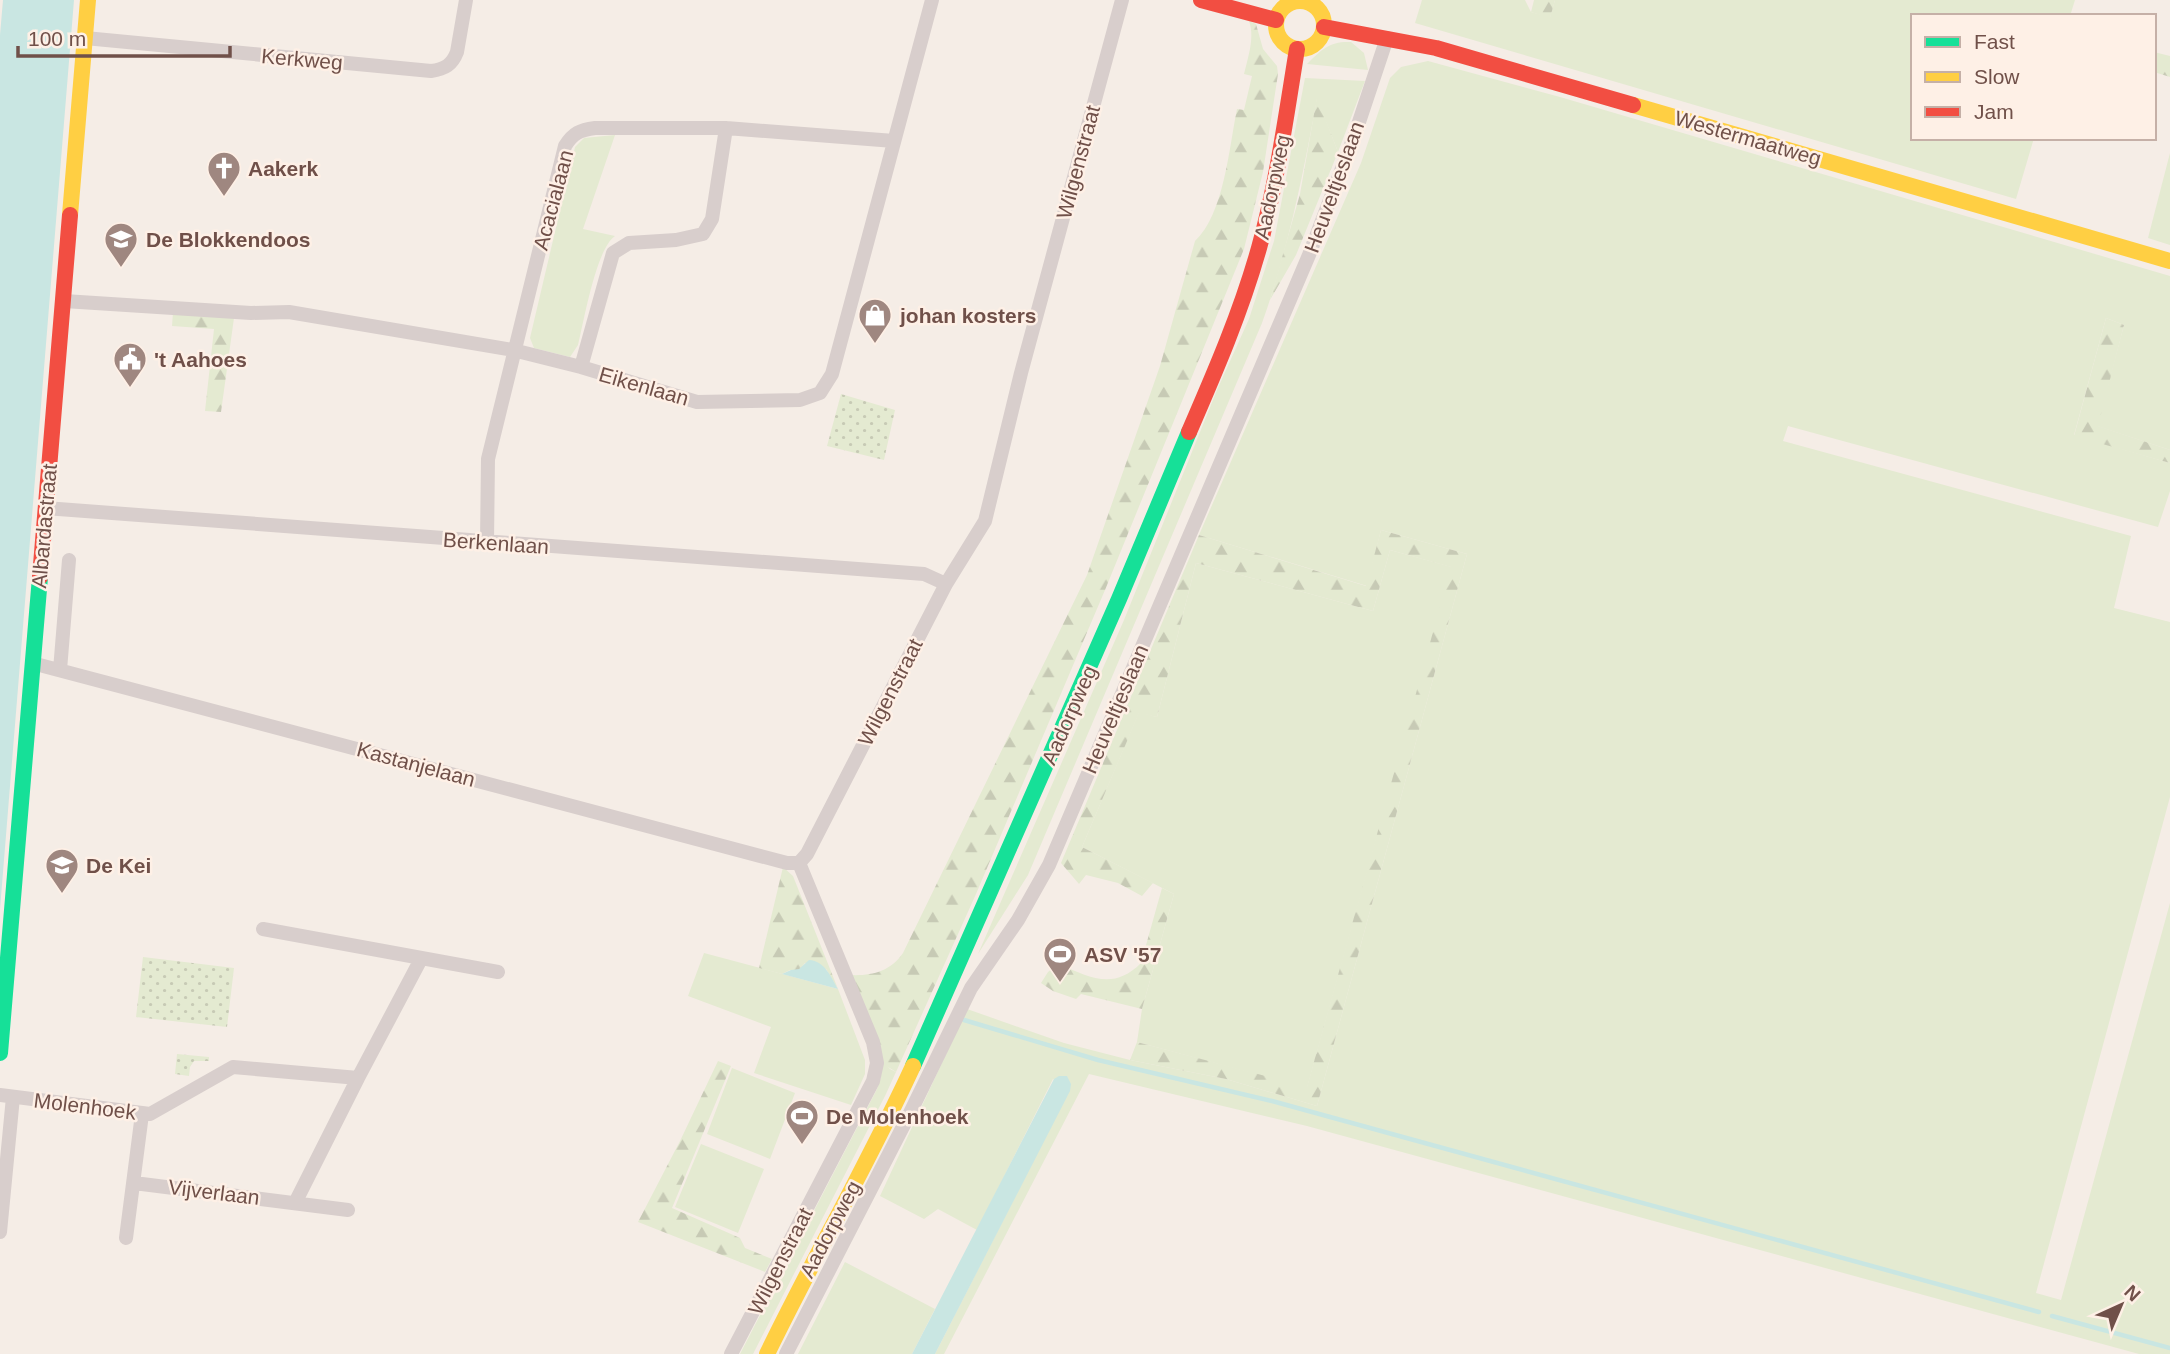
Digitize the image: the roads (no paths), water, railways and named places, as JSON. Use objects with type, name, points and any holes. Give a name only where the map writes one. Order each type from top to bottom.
[{"type":"street","name":"Albardastraat","points":[[0,1052],[88,0]]},
{"type":"street","name":"Kerkweg","points":[[85,38],[443,70],[454,60],[457,52],[466,0]]},
{"type":"street","name":"Eikenlaan","points":[[64,301],[251,313],[289,312],[513,350],[697,402],[800,400],[820,393],[832,374],[932,0]]},
{"type":"street","name":"Wilgenstraat","points":[[731,1354],[873,1081],[877,1063],[873,1042],[855,995],[799,863],[807,854],[946,584],[985,521],[1021,373],[1122,0]]},
{"type":"street","points":[[1201,0],[1276,20]]},
{"type":"street","points":[[1302,1],[1318,10],[1324,27],[1319,39],[1310,47],[1297,49],[1280,39],[1276,20],[1281,10],[1291,3],[1302,1]]},
{"type":"street","name":"Westermaatweg","points":[[1324,27],[1436,48],[2170,261]]},
{"type":"street","name":"Heuveltjeslaan","points":[[786,1354],[971,988],[1018,920],[1049,865],[1309,255],[1354,137],[1387,38]]},
{"type":"street","name":"Aadorpweg","points":[[768,1354],[803,1280],[885,1126],[953,979],[1119,599],[1233,328],[1259,248],[1278,166],[1297,49]]},
{"type":"street","name":"Acacialaan","points":[[487,542],[488,459],[513,350],[565,146],[570,137],[581,130],[595,128],[726,128],[894,141]]},
{"type":"street","points":[[581,368],[613,253],[629,243],[676,240],[703,234],[712,219],[726,128]]},
{"type":"street","name":"Berkenlaan","points":[[45,508],[924,574],[946,584]]},
{"type":"street","name":"Albardastraat","points":[[60,670],[69,561]]},
{"type":"street","name":"Kastanjelaan","points":[[32,663],[787,863],[799,863]]},
{"type":"street","points":[[263,929],[498,972]]},
{"type":"street","points":[[295,1203],[421,959]]},
{"type":"street","name":"Molenhoek","points":[[6,1096],[150,1114],[233,1067],[358,1079]]},
{"type":"street","points":[[0,1232],[6,1096]]},
{"type":"street","points":[[126,1238],[142,1114]]},
{"type":"street","name":"Vijverlaan","points":[[134,1183],[348,1210]]},
{"type":"water","points":[[3,0],[74,0],[0,909],[0,35]]},
{"type":"water","points":[[809,960],[823,966],[838,989],[782,974],[799,969]]},
{"type":"water","points":[[1067,1076],[1071,1084],[1070,1091],[935,1354],[912,1354],[1054,1079]]},
{"type":"waterway","points":[[964,1020],[1098,1060],[1272,1101],[2039,1312]]},
{"type":"waterway","points":[[2052,1316],[2170,1348]]},
{"type":"place","name":"Aakerk","points":[[224,198]]},
{"type":"place","name":"De Blokkendoos","points":[[121,269]]},
{"type":"place","name":"johan kosters","points":[[875,345]]},
{"type":"place","name":"'t Aahoes","points":[[130,389]]},
{"type":"place","name":"De Kei","points":[[62,895]]},
{"type":"place","name":"ASV '57","points":[[1060,984]]},
{"type":"place","name":"De Molenhoek","points":[[802,1146]]}]
